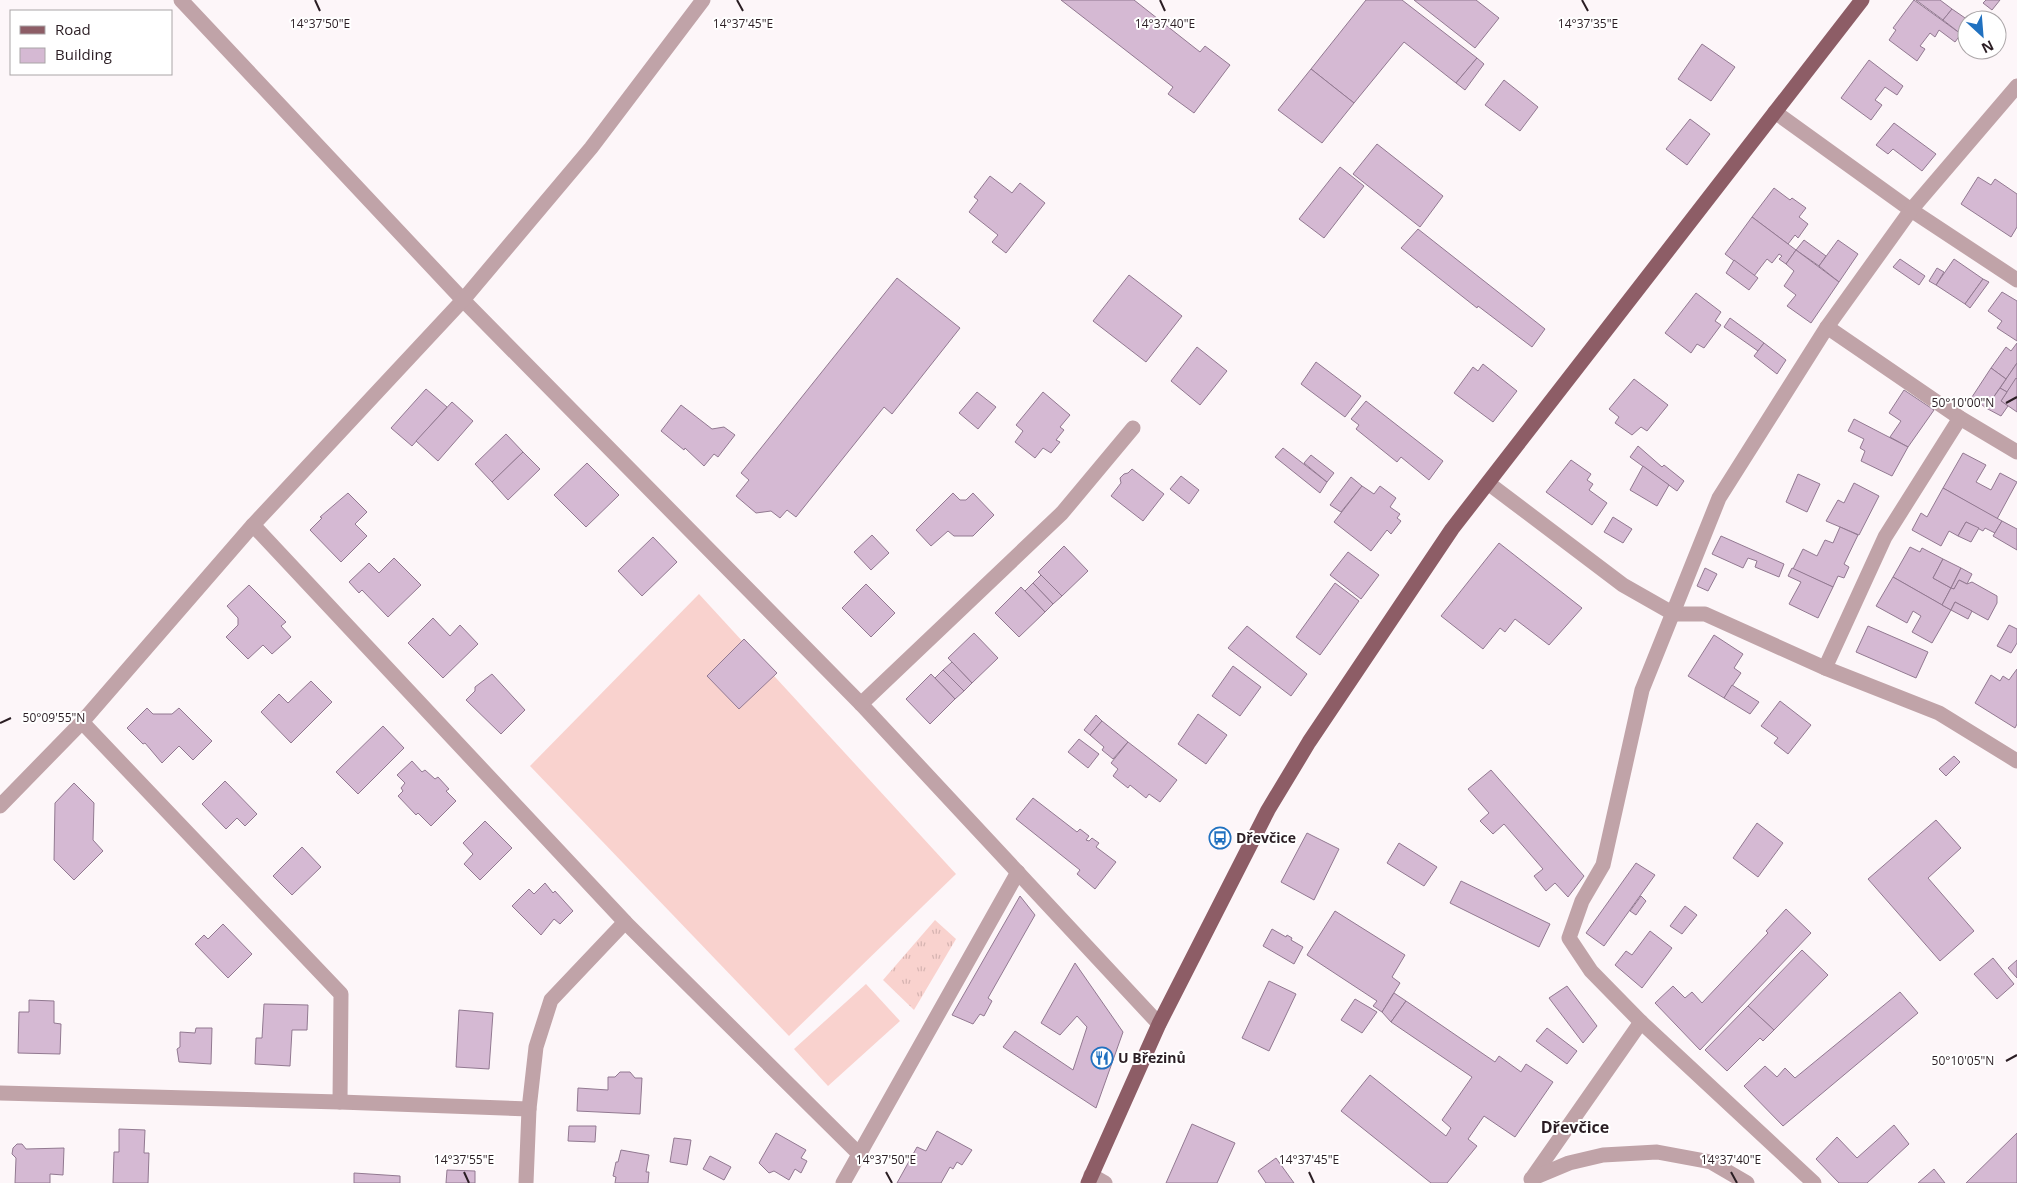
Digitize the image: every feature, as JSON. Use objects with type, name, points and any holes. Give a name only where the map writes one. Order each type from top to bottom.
[{"type":"main road","points":[[1090,1179],[1159,1024],[1268,810],[1308,742],[1452,529],[1862,0]]},
{"type":"street","points":[[181,0],[463,300],[861,704],[1159,1024]]},
{"type":"street","points":[[0,806],[82,722],[253,526],[463,300],[590,148],[703,0]]},
{"type":"street","points":[[1814,1183],[1641,1022],[1591,971],[1569,938],[1582,901],[1603,865],[1642,690],[1719,498],[1827,327],[1911,210],[2016,88]]},
{"type":"street","points":[[1775,112],[1911,210],[2017,280]]},
{"type":"street","points":[[1827,327],[1960,418],[2017,452]]},
{"type":"street","points":[[1825,668],[1886,536],[1960,418]]},
{"type":"street","points":[[861,704],[1062,513],[1133,428]]},
{"type":"street","points":[[1488,483],[1623,585],[1674,614],[1705,614],[1825,668],[1938,713],[2017,760]]},
{"type":"street","points":[[253,526],[625,922],[860,1154]]},
{"type":"street","points":[[82,722],[341,994],[340,1102]]},
{"type":"street","points":[[843,1183],[1018,872]]},
{"type":"street","points":[[526,1183],[529,1109],[536,1047],[550,1000],[625,922]]},
{"type":"street","points":[[1530,1181],[1641,1022]]},
{"type":"street","points":[[0,1093],[529,1109]]},
{"type":"street","points":[[1530,1181],[1569,1163],[1603,1155],[1657,1152],[1711,1162],[1747,1183]]},
{"type":"street","points":[[1090,1179],[1104,1183]]},
{"type":"green space","points":[[699,594],[956,874],[789,1036],[530,766]]},
{"type":"green space","points":[[935,920],[956,939],[914,1010],[883,980]]},
{"type":"green space","points":[[866,984],[900,1021],[828,1086],[794,1049]]},
{"type":"building","points":[[1061,0],[1134,0],[1200,52],[1205,46],[1230,65],[1194,113],[1168,94],[1173,87]]},
{"type":"building","points":[[1366,0],[1402,0],[1477,58],[1456,83],[1404,42],[1354,103],[1311,69]]},
{"type":"building","points":[[1414,0],[1476,0],[1499,18],[1475,48]]},
{"type":"building","points":[[1914,0],[1957,31],[1957,39],[1955,42],[1939,30],[1935,37],[1930,33],[1920,46],[1925,49],[1917,61],[1889,40],[1896,30],[1893,28]]},
{"type":"building","points":[[1916,0],[1940,0],[1952,9],[1943,20]]},
{"type":"building","points":[[1986,0],[2000,0],[1992,10],[1983,3]]},
{"type":"building","points":[[1952,9],[1957,12],[1957,31],[1943,20]]},
{"type":"building","points":[[1702,44],[1735,67],[1711,101],[1678,79]]},
{"type":"building","points":[[1477,58],[1484,64],[1465,90],[1456,83]]},
{"type":"building","points":[[1869,60],[1903,86],[1897,95],[1885,87],[1875,100],[1882,105],[1871,120],[1841,98]]},
{"type":"building","points":[[1311,69],[1354,103],[1322,143],[1278,110]]},
{"type":"building","points":[[1504,80],[1538,107],[1520,131],[1485,105]]},
{"type":"building","points":[[1690,119],[1710,134],[1687,165],[1666,149]]},
{"type":"building","points":[[1894,123],[1936,154],[1922,171],[1893,149],[1888,154],[1876,145]]},
{"type":"building","points":[[1377,144],[1443,196],[1420,227],[1353,174]]},
{"type":"building","points":[[1340,167],[1364,186],[1324,238],[1299,219]]},
{"type":"building","points":[[990,176],[1012,193],[1020,183],[1045,203],[1006,253],[992,242],[998,235],[969,212],[978,200],[974,197]]},
{"type":"building","points":[[1978,177],[1991,185],[1995,179],[2017,194],[2017,227],[2011,237],[1961,204]]},
{"type":"building","points":[[1774,188],[1790,200],[1792,198],[1806,208],[1799,217],[1808,224],[1798,238],[1795,235],[1788,244],[1752,217]]},
{"type":"building","points":[[1752,217],[1796,250],[1786,264],[1779,259],[1782,256],[1779,254],[1772,263],[1767,259],[1754,276],[1725,254]]},
{"type":"building","points":[[1418,229],[1545,329],[1532,347],[1478,306],[1477,308],[1401,248]]},
{"type":"building","points":[[1804,240],[1826,256],[1819,266],[1796,250]]},
{"type":"building","points":[[1838,240],[1858,254],[1839,282],[1819,266]]},
{"type":"building","points":[[1796,250],[1839,282],[1811,323],[1787,306],[1796,295],[1784,286],[1794,271],[1786,264]]},
{"type":"building","points":[[1900,259],[1925,276],[1919,285],[1893,267]]},
{"type":"building","points":[[1954,259],[1983,279],[1965,304],[1936,285]]},
{"type":"building","points":[[1734,260],[1758,278],[1749,290],[1726,273]]},
{"type":"building","points":[[1937,268],[1944,272],[1936,285],[1929,281]]},
{"type":"building","points":[[1129,275],[1182,316],[1146,362],[1093,321]]},
{"type":"building","points":[[897,278],[960,328],[892,414],[884,407],[796,517],[787,510],[780,518],[771,511],[756,513],[736,496],[749,480],[741,473]]},
{"type":"building","points":[[1983,279],[1989,282],[1970,308],[1965,304]]},
{"type":"building","points":[[2002,292],[2017,301],[2017,341],[1997,328],[2002,321],[1988,311]]},
{"type":"building","points":[[1696,293],[1721,312],[1715,321],[1721,325],[1704,348],[1697,344],[1691,353],[1665,333]]},
{"type":"building","points":[[1730,318],[1764,343],[1758,351],[1724,327]]},
{"type":"building","points":[[1764,343],[1786,360],[1777,374],[1754,356]]},
{"type":"building","points":[[2017,343],[2017,363],[2006,379],[1991,368],[2006,347],[2011,351]]},
{"type":"building","points":[[1197,347],[1227,371],[1200,405],[1171,381]]},
{"type":"building","points":[[1316,362],[1361,396],[1345,417],[1301,384]]},
{"type":"building","points":[[2017,363],[2017,379],[2007,392],[2000,388]]},
{"type":"building","points":[[1483,364],[1517,391],[1493,422],[1454,393],[1473,367],[1478,371]]},
{"type":"building","points":[[1991,368],[2006,379],[1986,408],[1972,397]]},
{"type":"building","points":[[1634,379],[1668,405],[1647,431],[1641,427],[1632,435],[1615,423],[1619,417],[1609,409]]},
{"type":"building","points":[[2017,379],[2017,412],[2001,401]]},
{"type":"building","points":[[2000,388],[2007,392],[2001,401],[2008,406],[2001,416],[1986,408]]},
{"type":"building","points":[[426,389],[447,407],[412,446],[391,428]]},
{"type":"building","points":[[1904,390],[1934,410],[1908,447],[1890,437],[1901,421],[1889,413]]},
{"type":"building","points":[[977,392],[996,407],[978,429],[959,413]]},
{"type":"building","points":[[1043,392],[1070,415],[1060,427],[1064,430],[1056,440],[1060,442],[1051,453],[1043,448],[1035,458],[1015,442],[1023,431],[1016,425]]},
{"type":"building","points":[[1366,401],[1443,461],[1429,480],[1401,457],[1397,462],[1356,429],[1359,425],[1351,419]]},
{"type":"building","points":[[452,402],[473,421],[438,461],[416,441]]},
{"type":"building","points":[[681,405],[712,429],[724,427],[735,435],[718,457],[714,454],[704,466],[685,448],[684,450],[661,431]]},
{"type":"building","points":[[1854,419],[1908,447],[1892,476],[1861,461],[1865,451],[1860,448],[1864,439],[1848,431]]},
{"type":"building","points":[[506,434],[523,452],[492,482],[475,464]]},
{"type":"building","points":[[1638,446],[1662,467],[1664,465],[1684,481],[1677,491],[1630,457]]},
{"type":"building","points":[[1283,448],[1327,482],[1320,493],[1275,457]]},
{"type":"building","points":[[523,452],[540,469],[508,500],[492,482]]},
{"type":"building","points":[[1963,453],[1986,465],[1976,482],[1991,490],[2000,473],[2017,482],[1997,519],[1943,488]]},
{"type":"building","points":[[1311,455],[1334,473],[1327,482],[1304,463]]},
{"type":"building","points":[[1571,460],[1591,474],[1587,480],[1593,484],[1589,490],[1607,503],[1592,525],[1546,492]]},
{"type":"building","points":[[587,463],[619,495],[586,527],[554,495]]},
{"type":"building","points":[[1643,466],[1669,485],[1657,506],[1630,490]]},
{"type":"building","points":[[1132,469],[1164,494],[1143,521],[1111,496],[1121,483],[1120,478]]},
{"type":"building","points":[[1798,474],[1820,484],[1807,512],[1786,502]]},
{"type":"building","points":[[1181,476],[1199,490],[1189,504],[1170,489]]},
{"type":"building","points":[[1351,477],[1362,486],[1341,512],[1330,505]]},
{"type":"building","points":[[1854,483],[1879,496],[1859,535],[1826,521],[1838,500],[1844,503]]},
{"type":"building","points":[[1362,486],[1374,494],[1380,486],[1396,498],[1390,507],[1400,514],[1397,518],[1401,521],[1391,534],[1387,530],[1371,551],[1334,522]]},
{"type":"building","points":[[1943,488],[2002,521],[1995,533],[1985,528],[1983,531],[1966,522],[1958,536],[1949,531],[1941,546],[1912,530],[1921,513],[1927,517]]},
{"type":"building","points":[[348,493],[367,512],[355,524],[367,536],[341,562],[310,530],[322,518],[320,517]]},
{"type":"building","points":[[953,493],[960,500],[966,500],[973,493],[994,515],[973,536],[954,536],[948,531],[931,546],[916,530]]},
{"type":"building","points":[[1613,517],[1632,529],[1623,543],[1604,532]]},
{"type":"building","points":[[2002,521],[2017,529],[2017,550],[1993,536]]},
{"type":"building","points":[[1966,522],[1979,528],[1971,542],[1958,536]]},
{"type":"building","points":[[1840,527],[1858,535],[1844,564],[1849,567],[1844,578],[1838,576],[1833,587],[1793,569],[1803,549],[1817,556],[1825,540],[1833,543]]},
{"type":"building","points":[[872,535],[889,553],[871,570],[854,552]]},
{"type":"building","points":[[1721,536],[1784,564],[1779,577],[1755,567],[1757,561],[1748,558],[1743,568],[1712,554]]},
{"type":"building","points":[[653,537],[677,562],[642,596],[618,571]]},
{"type":"building","points":[[1499,543],[1582,608],[1549,645],[1515,619],[1505,632],[1500,628],[1483,649],[1441,616]]},
{"type":"building","points":[[1064,546],[1088,571],[1062,596],[1038,572]]},
{"type":"building","points":[[1910,547],[1920,552],[1922,548],[1943,559],[1933,578],[1951,588],[1942,605],[1893,577]]},
{"type":"building","points":[[1348,552],[1379,575],[1361,599],[1330,575]]},
{"type":"building","points":[[394,558],[421,585],[388,617],[362,590],[359,593],[349,582],[369,563],[379,573]]},
{"type":"building","points":[[1943,559],[1961,568],[1951,588],[1933,578]]},
{"type":"building","points":[[1705,568],[1717,574],[1708,591],[1697,586]]},
{"type":"building","points":[[1792,568],[1833,587],[1818,618],[1789,604],[1801,582],[1788,576]]},
{"type":"building","points":[[1961,568],[1972,574],[1967,584],[1959,580],[1954,589],[1951,588]]},
{"type":"building","points":[[1041,575],[1062,596],[1053,604],[1033,583]]},
{"type":"building","points":[[1893,577],[1951,610],[1932,643],[1912,632],[1921,616],[1913,611],[1907,623],[1876,606]]},
{"type":"building","points":[[1959,580],[1967,584],[1972,582],[1997,596],[1997,603],[1988,620],[1955,602],[1951,610],[1942,605],[1951,588],[1954,589]]},
{"type":"building","points":[[1033,583],[1053,604],[1045,612],[1025,591]]},
{"type":"building","points":[[1335,583],[1359,601],[1320,655],[1296,637]]},
{"type":"building","points":[[866,584],[895,613],[871,637],[842,608]]},
{"type":"building","points":[[249,585],[286,622],[281,626],[291,637],[272,654],[263,645],[248,659],[226,637],[238,625],[238,618],[227,606]]},
{"type":"building","points":[[1021,587],[1045,612],[1019,637],[995,613]]},
{"type":"building","points":[[1955,602],[1972,611],[1968,619],[1951,610]]},
{"type":"building","points":[[433,618],[450,636],[460,625],[478,644],[443,678],[408,643]]},
{"type":"building","points":[[2009,625],[2017,629],[2017,643],[2011,653],[1997,646]]},
{"type":"building","points":[[1247,626],[1307,674],[1291,696],[1228,648]]},
{"type":"building","points":[[1868,626],[1928,652],[1916,678],[1856,652]]},
{"type":"building","points":[[974,633],[998,658],[972,683],[948,658]]},
{"type":"building","points":[[1714,635],[1743,654],[1734,668],[1741,673],[1724,698],[1688,676]]},
{"type":"building","points":[[744,639],[777,673],[739,709],[707,676]]},
{"type":"building","points":[[952,662],[972,683],[964,691],[943,670]]},
{"type":"building","points":[[1233,666],[1261,687],[1240,716],[1212,696]]},
{"type":"building","points":[[2017,669],[2017,724],[2015,728],[1975,703],[1991,675],[2000,681],[2003,676],[2009,680]]},
{"type":"building","points":[[943,670],[964,691],[955,699],[935,678]]},
{"type":"building","points":[[492,674],[525,710],[501,734],[466,700],[475,691],[475,687]]},
{"type":"building","points":[[931,674],[955,699],[930,724],[906,699]]},
{"type":"building","points":[[311,681],[332,702],[291,743],[261,712],[279,694],[288,703]]},
{"type":"building","points":[[1732,685],[1759,702],[1750,714],[1724,698]]},
{"type":"building","points":[[1780,701],[1811,725],[1788,754],[1774,743],[1778,738],[1761,726]]},
{"type":"building","points":[[147,708],[153,714],[172,714],[179,708],[212,741],[193,760],[179,746],[162,763],[145,743],[143,744],[127,728]]},
{"type":"building","points":[[1198,714],[1227,735],[1206,764],[1178,744]]},
{"type":"building","points":[[1096,715],[1102,721],[1090,735],[1084,730]]},
{"type":"building","points":[[1102,721],[1128,742],[1113,759],[1102,750],[1104,747],[1090,735]]},
{"type":"building","points":[[383,726],[404,748],[358,794],[336,772]]},
{"type":"building","points":[[1079,739],[1099,754],[1088,768],[1068,752]]},
{"type":"building","points":[[1128,742],[1177,780],[1160,802],[1149,794],[1146,798],[1130,785],[1128,788],[1113,776],[1118,769],[1111,763]]},
{"type":"building","points":[[1954,756],[1960,762],[1946,776],[1939,769]]},
{"type":"building","points":[[412,761],[422,772],[425,770],[435,779],[438,777],[449,789],[446,791],[456,801],[431,826],[418,813],[416,815],[398,796],[403,791],[401,788],[405,783],[397,775]]},
{"type":"building","points":[[1491,770],[1584,876],[1568,897],[1555,883],[1546,891],[1534,876],[1543,869],[1504,824],[1493,834],[1480,821],[1489,813],[1468,789]]},
{"type":"building","points":[[225,781],[257,814],[245,826],[237,818],[226,829],[202,804]]},
{"type":"building","points":[[74,783],[94,803],[93,840],[103,851],[74,880],[54,860],[55,803]]},
{"type":"building","points":[[1033,798],[1077,832],[1080,829],[1089,836],[1086,840],[1089,841],[1092,838],[1099,843],[1096,847],[1116,862],[1095,889],[1077,874],[1080,870],[1016,819]]},
{"type":"building","points":[[1936,820],[1961,848],[1928,878],[1974,931],[1940,961],[1868,879]]},
{"type":"building","points":[[485,821],[512,848],[480,880],[464,864],[473,854],[463,843]]},
{"type":"building","points":[[1757,823],[1783,843],[1758,877],[1733,858]]},
{"type":"building","points":[[1307,833],[1339,849],[1314,900],[1281,882]]},
{"type":"building","points":[[1399,843],[1437,867],[1424,886],[1387,863]]},
{"type":"building","points":[[302,847],[321,867],[292,895],[273,876]]},
{"type":"building","points":[[1636,863],[1655,875],[1604,946],[1586,933]]},
{"type":"building","points":[[1461,881],[1550,924],[1539,947],[1450,903]]},
{"type":"building","points":[[545,883],[573,911],[560,924],[554,919],[541,935],[512,906],[529,889],[534,894]]},
{"type":"building","points":[[1020,896],[1035,915],[988,998],[992,1001],[984,1016],[980,1014],[973,1024],[952,1015]]},
{"type":"building","points":[[1641,896],[1646,901],[1636,915],[1630,911]]},
{"type":"building","points":[[1685,906],[1697,915],[1682,934],[1670,926]]},
{"type":"building","points":[[1786,909],[1811,933],[1700,1050],[1655,1003],[1673,986],[1685,998],[1692,992],[1702,1003],[1768,933],[1766,931]]},
{"type":"building","points":[[1335,911],[1405,955],[1392,977],[1400,983],[1382,1012],[1373,1006],[1377,1001],[1307,955]]},
{"type":"building","points":[[223,924],[252,954],[228,978],[195,944],[204,935],[208,939]]},
{"type":"building","points":[[1272,929],[1286,937],[1287,935],[1292,938],[1291,940],[1303,947],[1294,964],[1263,946]]},
{"type":"building","points":[[1650,931],[1672,948],[1642,988],[1615,965],[1626,951],[1632,955]]},
{"type":"building","points":[[1802,950],[1828,975],[1774,1030],[1748,1006]]},
{"type":"building","points":[[1993,958],[2014,984],[1997,999],[1974,974]]},
{"type":"building","points":[[2017,960],[2017,978],[2008,968]]},
{"type":"building","points":[[1075,963],[1123,1032],[1096,1108],[1003,1047],[1015,1031],[1073,1070],[1087,1027],[1077,1016],[1060,1035],[1041,1023]]},
{"type":"building","points":[[1269,981],[1296,994],[1269,1051],[1242,1038]]},
{"type":"building","points":[[1567,986],[1597,1026],[1583,1043],[1549,998]]},
{"type":"building","points":[[1900,992],[1918,1013],[1783,1126],[1744,1086],[1765,1066],[1777,1077],[1785,1068],[1795,1078]]},
{"type":"building","points":[[1394,993],[1406,1001],[1391,1022],[1382,1012]]},
{"type":"building","points":[[1355,999],[1377,1012],[1362,1033],[1341,1020]]},
{"type":"building","points":[[29,1000],[54,1001],[54,1023],[61,1024],[60,1054],[18,1053],[19,1012],[29,1012]]},
{"type":"building","points":[[1406,1001],[1495,1062],[1499,1056],[1521,1072],[1526,1064],[1553,1082],[1515,1137],[1484,1116],[1468,1139],[1477,1146],[1447,1183],[1431,1183],[1341,1111],[1370,1075],[1446,1136],[1451,1128],[1442,1120],[1472,1077],[1391,1022]]},
{"type":"building","points":[[264,1004],[308,1005],[307,1030],[292,1030],[290,1066],[255,1064],[256,1038],[262,1038]]},
{"type":"building","points":[[1748,1006],[1774,1030],[1763,1041],[1760,1038],[1727,1071],[1705,1050]]},
{"type":"building","points":[[459,1010],[493,1013],[489,1069],[456,1067]]},
{"type":"building","points":[[196,1028],[212,1028],[211,1064],[179,1062],[177,1049],[180,1047],[180,1032],[195,1033]]},
{"type":"building","points":[[1547,1028],[1577,1051],[1567,1064],[1536,1041]]},
{"type":"building","points":[[620,1072],[630,1072],[635,1078],[642,1078],[640,1114],[577,1111],[578,1088],[608,1090],[608,1077],[615,1077]]},
{"type":"building","points":[[1192,1124],[1235,1143],[1217,1183],[1166,1183]]},
{"type":"building","points":[[1894,1125],[1909,1144],[1867,1183],[1839,1183],[1816,1159],[1837,1137],[1857,1158]]},
{"type":"building","points":[[569,1126],[596,1126],[595,1142],[568,1141]]},
{"type":"building","points":[[119,1129],[145,1130],[144,1153],[149,1153],[148,1183],[113,1183],[114,1152],[119,1152]]},
{"type":"building","points":[[937,1131],[972,1150],[962,1165],[957,1162],[953,1169],[950,1167],[941,1183],[897,1183],[917,1147],[926,1151]]},
{"type":"building","points":[[776,1133],[806,1150],[801,1158],[807,1161],[801,1173],[795,1169],[789,1180],[774,1171],[769,1173],[759,1163]]},
{"type":"building","points":[[2017,1133],[2017,1183],[1966,1183]]},
{"type":"building","points":[[674,1138],[691,1140],[687,1165],[670,1162]]},
{"type":"building","points":[[17,1144],[22,1144],[26,1149],[64,1148],[63,1175],[50,1174],[50,1183],[15,1183],[16,1158],[12,1154],[13,1148]]},
{"type":"building","points":[[621,1150],[649,1155],[646,1172],[649,1172],[648,1183],[615,1183],[616,1177],[613,1176]]},
{"type":"building","points":[[710,1156],[731,1167],[724,1180],[703,1169]]},
{"type":"building","points":[[1276,1158],[1294,1183],[1266,1183],[1258,1171]]},
{"type":"building","points":[[1934,1169],[1945,1183],[1918,1183]]},
{"type":"building","points":[[447,1170],[475,1171],[475,1183],[446,1183]]},
{"type":"building","points":[[354,1173],[400,1176],[400,1183],[354,1183]]},
{"type":"place","name":"Dřevčice","points":[[1220,838]]},
{"type":"place","name":"U Březinů","points":[[1102,1058]]},
{"type":"district","name":"Dřevčice","points":[[1575,1127]]}]
